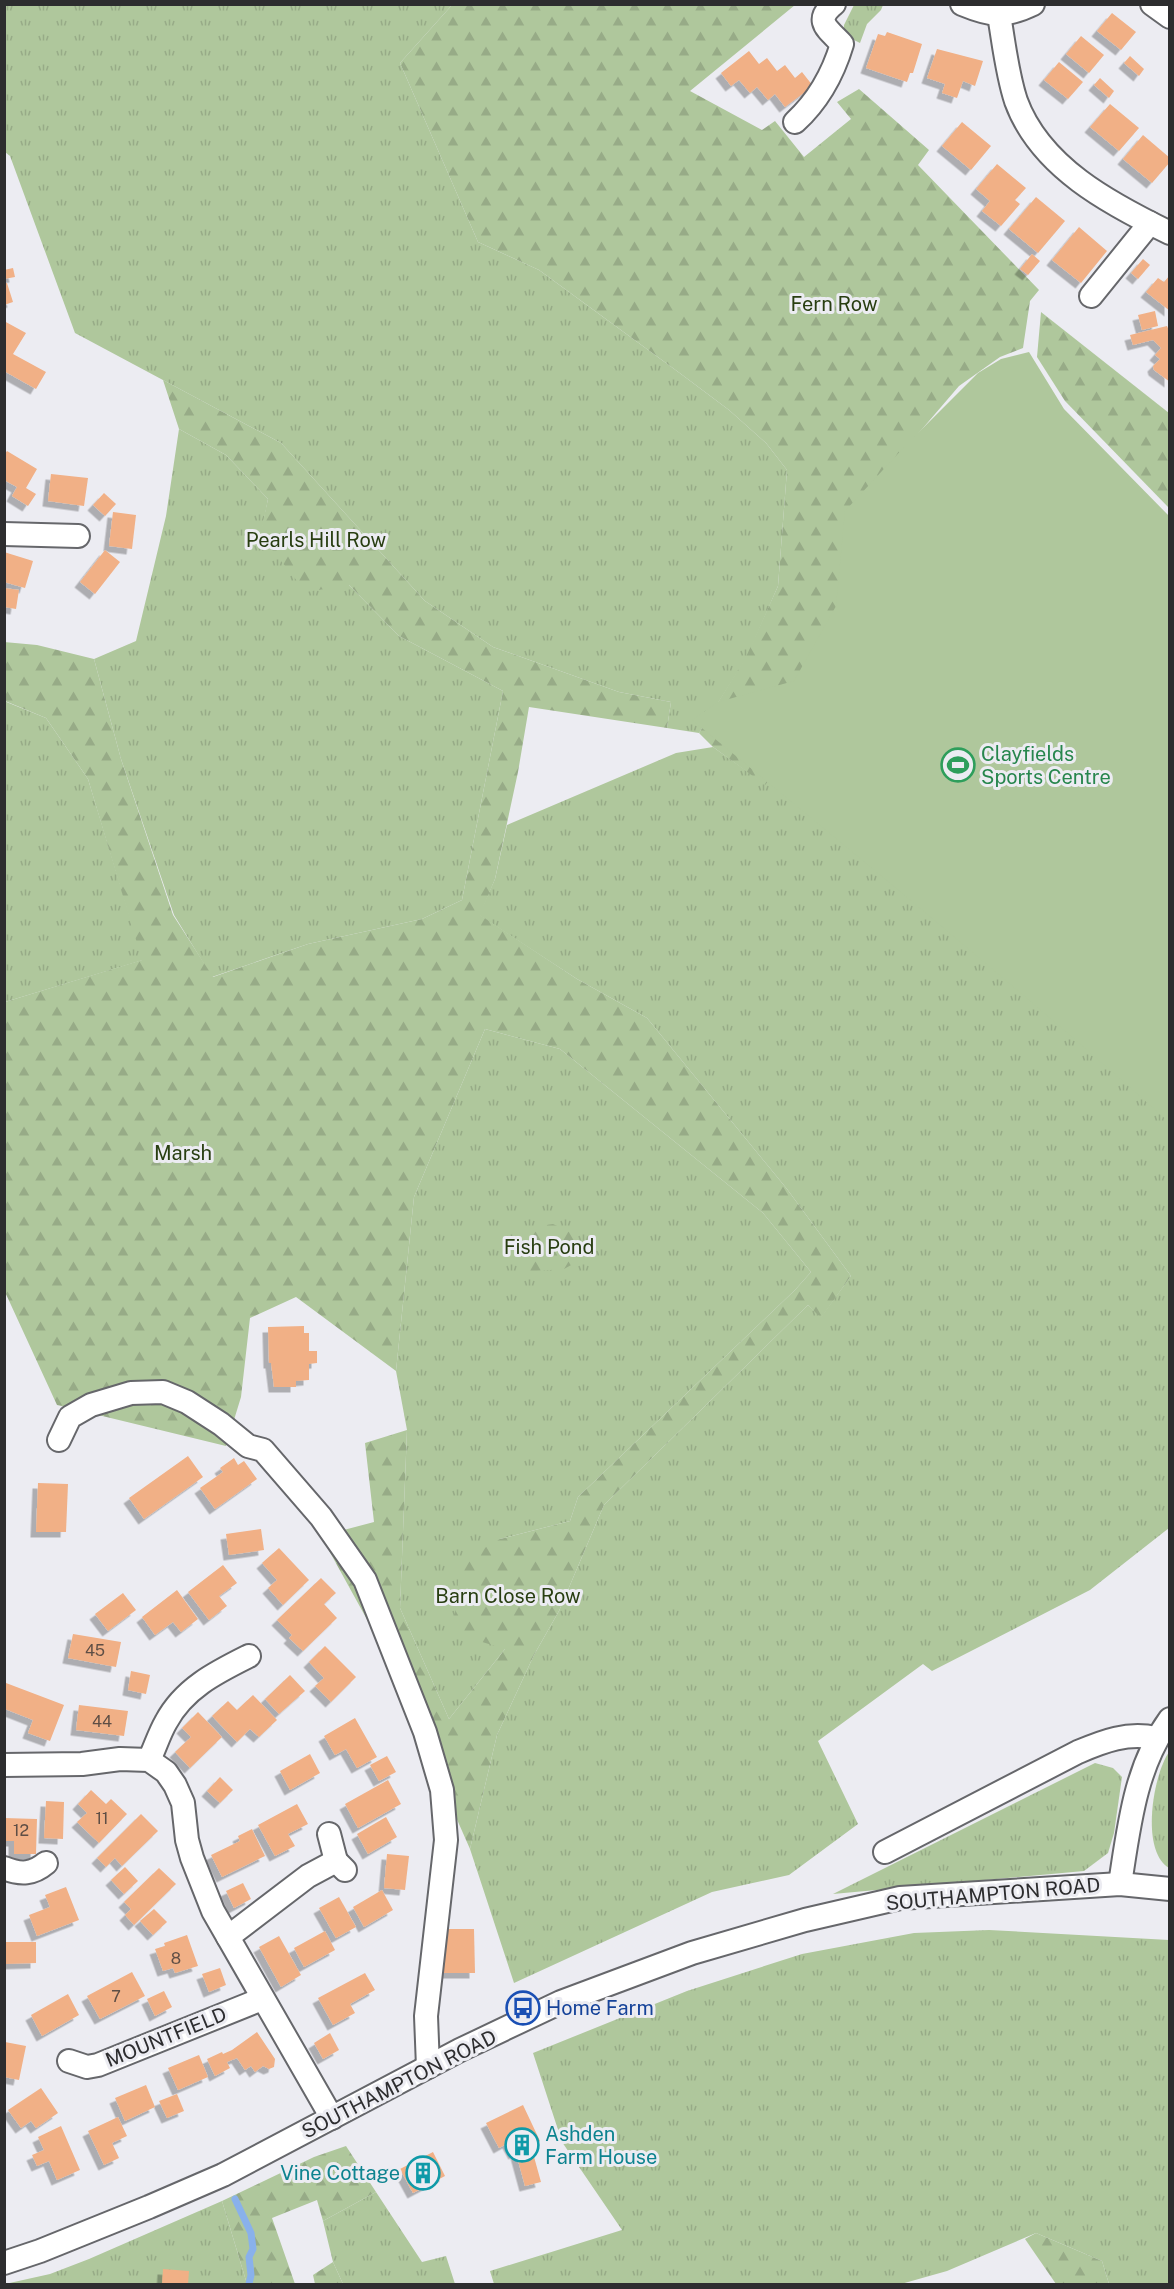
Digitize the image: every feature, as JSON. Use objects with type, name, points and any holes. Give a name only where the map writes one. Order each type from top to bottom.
[{"type":"street","points":[[795,122],[810,109],[825,87],[836,64],[842,44],[824,25],[822,18],[834,4]]},
{"type":"street","points":[[962,4],[982,13],[999,15],[1011,14],[1033,4]]},
{"type":"street","points":[[1152,4],[1170,17]]},
{"type":"street","points":[[999,15],[1008,71],[1017,102],[1039,141],[1054,158],[1095,192],[1160,228],[1091,296]]},
{"type":"street","points":[[4,534],[78,536]]},
{"type":"street","points":[[59,1440],[70,1417],[91,1405],[131,1393],[164,1392],[187,1402],[221,1424],[248,1446],[263,1450],[321,1517],[365,1580],[425,1732],[442,1790],[446,1840],[426,2016],[428,2067]]},
{"type":"street","points":[[149,1760],[166,1722],[186,1695],[214,1673],[249,1656]]},
{"type":"street","points":[[1120,1884],[1137,1786],[1156,1738],[1170,1719]]},
{"type":"street","points":[[885,1852],[1078,1752],[1110,1738],[1140,1735],[1156,1738]]},
{"type":"street","points":[[4,1765],[74,1764],[120,1759],[149,1760],[166,1772],[183,1803],[187,1840],[202,1887],[262,1999],[332,2118]]},
{"type":"street","points":[[228,1937],[308,1876],[340,1865],[329,1834]]},
{"type":"street","points":[[4,1868],[23,1874],[36,1871],[46,1863]]},
{"type":"street","name":"SOUTHAMPTON ROAD","points":[[4,2263],[51,2247],[202,2184],[428,2067],[561,2002],[692,1953],[805,1920],[900,1898],[1120,1884],[1170,1889]]},
{"type":"street","name":"MOUNTFIELD","points":[[69,2061],[87,2067],[98,2065],[262,1999]]},
{"type":"green space","points":[[4,5],[452,5],[400,63],[478,242],[539,270],[681,374],[729,410],[766,443],[787,470],[778,586],[747,657],[699,733],[667,728],[671,702],[619,692],[493,647],[425,601],[281,443],[75,333],[10,156],[5,152]]},
{"type":"green space","name":"Fern Row","points":[[452,5],[795,5],[690,91],[762,130],[775,121],[804,157],[851,119],[837,102],[859,89],[929,150],[918,165],[1039,290],[1030,301],[1023,348],[1000,357],[959,386],[875,484],[853,563],[787,760],[765,785],[713,747],[699,733],[746,657],[778,586],[787,470],[766,443],[729,410],[681,374],[539,270],[478,242],[400,63]]},
{"type":"green space","points":[[854,5],[883,5],[867,24],[860,43],[844,35],[844,25]]},
{"type":"green space","points":[[1041,312],[1169,413],[1169,508],[1065,401],[1037,357]]},
{"type":"green space","name":"Clayfields Sports Centre","points":[[1029,352],[1064,409],[1169,516],[1169,1122],[992,969],[692,720],[718,702],[794,681],[836,606],[845,511],[906,445],[978,373],[1001,359]]},
{"type":"green space","name":"Marsh","points":[[163,380],[281,443],[425,601],[493,647],[619,692],[671,702],[667,728],[529,707],[518,772],[495,879],[480,915],[577,979],[647,1018],[787,1189],[851,1276],[821,1318],[808,1305],[604,1505],[559,1611],[534,1655],[497,1735],[470,1849],[407,1706],[397,1674],[321,1536],[374,1522],[365,1443],[407,1430],[400,1608],[449,1719],[505,1649],[453,1633],[460,1562],[500,1539],[570,1521],[578,1497],[795,1290],[811,1272],[763,1213],[560,1049],[485,1029],[414,1197],[396,1371],[296,1297],[250,1318],[241,1397],[226,1446],[57,1405],[5,1292],[5,1002],[142,960],[88,779],[46,718],[5,701],[4,642],[37,645],[94,659],[121,759],[173,915],[213,977],[308,944],[422,919],[462,900],[503,691],[399,636],[349,585],[306,592],[260,535],[268,499],[226,455],[179,429]]},
{"type":"green space","points":[[179,429],[226,455],[268,499],[261,535],[349,585],[399,636],[503,691],[462,900],[422,919],[308,944],[212,977],[174,915],[121,759],[94,659],[136,641],[166,516]]},
{"type":"green space","points":[[4,701],[46,718],[88,779],[143,960],[5,1002]]},
{"type":"green space","points":[[713,747],[765,784],[787,760],[1169,1082],[1169,1528],[1090,1590],[932,1671],[923,1664],[818,1741],[858,1824],[789,1875],[712,1892],[514,1983],[470,1849],[497,1735],[534,1655],[559,1611],[604,1505],[808,1305],[821,1317],[851,1276],[787,1189],[647,1018],[577,979],[479,915],[495,879],[507,825],[676,753]]},
{"type":"green space","points":[[485,1029],[560,1049],[763,1213],[811,1272],[795,1290],[578,1497],[570,1521],[500,1539],[505,1649],[449,1719],[400,1608],[407,1430],[396,1371],[414,1197]]},
{"type":"green space","name":"Fish Pond","points":[[553,1224],[574,1234],[582,1259],[564,1269],[523,1272],[521,1242],[532,1227]]},
{"type":"green space","points":[[1169,1752],[1169,1868],[1160,1859],[1155,1846],[1152,1812],[1158,1777]]},
{"type":"green space","points":[[1095,1763],[1113,1768],[1122,1777],[1114,1833],[1108,1853],[1084,1871],[833,1894]]},
{"type":"green space","points":[[989,1930],[1169,1940],[1169,2284],[1109,2284],[1102,2261],[1036,2233],[947,2271],[901,2284],[494,2284],[490,2271],[622,2230],[562,2142],[533,2053],[687,1991],[802,1954],[914,1933]]},
{"type":"green space","points":[[346,2146],[376,2192],[323,2221],[317,2200],[272,2218],[295,2284],[247,2284],[222,2201],[314,2157]]},
{"type":"green space","points":[[376,2192],[422,2262],[446,2256],[455,2284],[343,2284],[333,2262],[323,2221]]},
{"type":"green space","points":[[222,2201],[247,2284],[5,2284],[50,2274]]},
{"type":"green space","points":[[1036,2233],[1102,2261],[1109,2284],[1056,2284],[1025,2239]]},
{"type":"green space","points":[[333,2262],[343,2284],[315,2284],[313,2275]]},
{"type":"building","points":[[1112,13],[1136,32],[1121,50],[1097,31]]},
{"type":"building","points":[[887,32],[922,44],[913,73],[910,73],[907,82],[866,68],[878,34],[885,36]]},
{"type":"building","points":[[1081,36],[1104,55],[1089,73],[1066,54]]},
{"type":"building","points":[[937,49],[983,61],[975,86],[963,81],[957,98],[942,93],[945,84],[927,78]]},
{"type":"building","points":[[749,51],[759,64],[767,58],[777,71],[785,65],[795,78],[802,72],[813,86],[785,107],[775,94],[768,100],[757,87],[750,93],[739,80],[731,86],[721,73]]},
{"type":"building","points":[[1130,56],[1144,69],[1139,76],[1124,63]]},
{"type":"building","points":[[1059,62],[1083,82],[1068,99],[1044,80]]},
{"type":"building","points":[[1100,78],[1114,91],[1109,98],[1094,85]]},
{"type":"building","points":[[1110,104],[1139,128],[1119,151],[1090,127]]},
{"type":"building","points":[[962,122],[991,146],[971,170],[942,146]]},
{"type":"building","points":[[1143,135],[1170,158],[1170,162],[1152,183],[1123,159]]},
{"type":"building","points":[[997,164],[1026,188],[1015,200],[1020,204],[1001,226],[982,211],[990,201],[976,189]]},
{"type":"building","points":[[1036,197],[1065,221],[1038,253],[1009,229]]},
{"type":"building","points":[[1079,227],[1107,251],[1081,283],[1052,260]]},
{"type":"building","points":[[1032,254],[1040,261],[1028,275],[1020,269]]},
{"type":"building","points":[[1143,259],[1150,265],[1138,279],[1131,273]]},
{"type":"building","points":[[13,268],[15,277],[4,279],[4,270]]},
{"type":"building","points":[[1170,275],[1170,311],[1146,292],[1158,278],[1164,282]]},
{"type":"building","points":[[4,283],[7,283],[13,302],[4,305]]},
{"type":"building","points":[[1155,311],[1158,326],[1142,330],[1138,315]]},
{"type":"building","points":[[4,321],[26,333],[13,354],[46,372],[36,389],[4,371]]},
{"type":"building","points":[[1167,326],[1170,333],[1170,382],[1154,370],[1153,366],[1160,359],[1155,355],[1161,348],[1153,340],[1133,345],[1130,335]]},
{"type":"building","points":[[7,451],[37,469],[26,488],[36,494],[28,506],[12,496],[17,487],[4,480],[4,455]]},
{"type":"building","points":[[51,474],[88,478],[84,506],[48,501]]},
{"type":"building","points":[[104,493],[116,504],[105,516],[93,505]]},
{"type":"building","points":[[113,512],[136,515],[132,549],[109,546]]},
{"type":"building","points":[[105,550],[120,562],[95,594],[80,582]]},
{"type":"building","points":[[4,552],[33,561],[25,588],[4,582]]},
{"type":"building","points":[[4,588],[19,590],[16,609],[4,607]]},
{"type":"building","points":[[304,1326],[304,1333],[309,1333],[309,1351],[317,1351],[317,1363],[309,1364],[309,1380],[296,1381],[296,1387],[274,1387],[271,1363],[269,1363],[268,1327]]},
{"type":"building","points":[[188,1456],[203,1477],[144,1519],[129,1498]]},
{"type":"building","points":[[234,1458],[238,1465],[244,1461],[257,1479],[215,1509],[200,1488],[223,1472],[220,1468]]},
{"type":"building","points":[[38,1483],[68,1484],[66,1532],[36,1532]]},
{"type":"building","points":[[261,1529],[264,1550],[229,1555],[226,1534]]},
{"type":"building","points":[[279,1548],[309,1580],[283,1605],[268,1588],[277,1580],[262,1563]]},
{"type":"building","points":[[223,1565],[237,1583],[219,1596],[227,1606],[209,1620],[188,1592]]},
{"type":"building","points":[[321,1578],[336,1593],[324,1604],[337,1618],[303,1651],[289,1638],[292,1635],[277,1620]]},
{"type":"building","points":[[177,1590],[198,1619],[181,1632],[173,1622],[155,1635],[142,1617]]},
{"type":"building","points":[[123,1593],[136,1610],[108,1631],[95,1614]]},
{"type":"building","points":[[73,1634],[121,1642],[116,1667],[68,1658]]},
{"type":"building","points":[[325,1646],[356,1677],[331,1702],[315,1686],[324,1678],[309,1662]]},
{"type":"building","points":[[131,1671],[150,1675],[146,1694],[128,1690]]},
{"type":"building","points":[[290,1675],[305,1691],[279,1714],[265,1699]]},
{"type":"building","points":[[6,1683],[64,1705],[50,1741],[28,1733],[33,1720],[5,1709]]},
{"type":"building","points":[[253,1695],[277,1720],[259,1737],[250,1729],[237,1742],[212,1716],[228,1701],[237,1710]]},
{"type":"building","points":[[79,1705],[128,1711],[124,1736],[76,1730]]},
{"type":"building","points":[[198,1712],[222,1737],[190,1768],[175,1752],[191,1737],[182,1728]]},
{"type":"building","points":[[355,1718],[377,1757],[357,1768],[346,1749],[335,1755],[324,1736]]},
{"type":"building","points":[[310,1754],[320,1773],[290,1790],[280,1771]]},
{"type":"building","points":[[387,1756],[396,1772],[379,1781],[370,1765]]},
{"type":"building","points":[[220,1777],[233,1790],[220,1803],[207,1791]]},
{"type":"building","points":[[388,1780],[401,1804],[358,1828],[345,1804]]},
{"type":"building","points":[[91,1790],[106,1804],[111,1799],[127,1814],[99,1843],[77,1822],[87,1813],[78,1804]]},
{"type":"building","points":[[46,1801],[64,1802],[63,1839],[44,1838]]},
{"type":"building","points":[[297,1804],[308,1824],[288,1834],[295,1846],[275,1856],[258,1825]]},
{"type":"building","points":[[141,1814],[158,1831],[122,1866],[115,1858],[106,1867],[97,1858]]},
{"type":"building","points":[[386,1817],[397,1837],[368,1854],[357,1834]]},
{"type":"building","points":[[4,1818],[37,1819],[36,1854],[14,1854],[14,1841],[4,1841]]},
{"type":"building","points":[[252,1829],[265,1856],[222,1877],[211,1855],[240,1841],[238,1836]]},
{"type":"building","points":[[387,1854],[409,1856],[405,1890],[384,1888]]},
{"type":"building","points":[[125,1867],[138,1881],[124,1894],[111,1880]]},
{"type":"building","points":[[159,1868],[176,1884],[134,1925],[125,1915],[131,1909],[124,1902]]},
{"type":"building","points":[[243,1883],[251,1899],[234,1908],[226,1891]]},
{"type":"building","points":[[66,1887],[79,1920],[37,1936],[29,1915],[50,1907],[45,1895]]},
{"type":"building","points":[[382,1890],[393,1910],[364,1927],[353,1907]]},
{"type":"building","points":[[339,1897],[356,1927],[336,1938],[319,1908]]},
{"type":"building","points":[[154,1909],[167,1922],[153,1935],[140,1921]]},
{"type":"building","points":[[441,1929],[474,1929],[475,1973],[441,1973]]},
{"type":"building","points":[[325,1931],[335,1950],[304,1967],[294,1948]]},
{"type":"building","points":[[187,1935],[198,1966],[175,1973],[173,1968],[163,1971],[155,1949],[165,1946],[164,1943]]},
{"type":"building","points":[[279,1936],[301,1975],[281,1987],[259,1947]]},
{"type":"building","points":[[5,1942],[36,1942],[36,1963],[5,1964]]},
{"type":"building","points":[[220,1968],[226,1985],[209,1992],[202,1974]]},
{"type":"building","points":[[132,1972],[145,1996],[100,2019],[87,1996]]},
{"type":"building","points":[[365,1973],[375,1990],[350,2004],[355,2013],[333,2025],[318,1998]]},
{"type":"building","points":[[164,1991],[172,2007],[155,2016],[147,1999]]},
{"type":"building","points":[[68,1994],[79,2015],[42,2036],[31,2015]]},
{"type":"building","points":[[257,2032],[275,2059],[274,2067],[269,2069],[263,2066],[255,2072],[251,2066],[245,2070],[237,2058],[227,2062],[230,2068],[215,2076],[207,2059],[232,2050]]},
{"type":"building","points":[[330,2033],[339,2050],[323,2059],[314,2043]]},
{"type":"building","points":[[5,2042],[26,2046],[19,2080],[4,2077]]},
{"type":"building","points":[[199,2055],[208,2077],[178,2090],[168,2068]]},
{"type":"building","points":[[146,2085],[155,2107],[125,2121],[115,2098]]},
{"type":"building","points":[[41,2088],[58,2113],[36,2128],[31,2121],[21,2128],[8,2110]]},
{"type":"building","points":[[177,2094],[184,2111],[167,2118],[159,2101]]},
{"type":"building","name":"Ashden Farm House","points":[[523,2105],[540,2141],[531,2146],[541,2182],[525,2186],[516,2153],[514,2154],[508,2143],[499,2148],[486,2123]]},
{"type":"building","points":[[118,2117],[127,2136],[112,2143],[119,2158],[104,2165],[88,2131]]},
{"type":"building","points":[[61,2126],[80,2170],[57,2180],[49,2161],[37,2166],[32,2155],[44,2150],[38,2137]]},
{"type":"building","name":"Vine Cottage","points":[[433,2152],[445,2176],[413,2193],[400,2169]]},
{"type":"building","points":[[163,2269],[189,2271],[188,2284],[162,2284]]},
{"type":"waterway","points":[[235,2199],[251,2233],[253,2249],[249,2257],[251,2275],[249,2284]]},
{"type":"place","name":"Clayfields Sports Centre","points":[[958,765]]},
{"type":"place","name":"Home Farm","points":[[523,2008]]},
{"type":"place","name":"Ashden Farm House","points":[[522,2145]]},
{"type":"place","name":"Vine Cottage","points":[[423,2173]]},
{"type":"park label","name":"Pearls Hill Row","points":[[316,540]]},
{"type":"park label","name":"Barn Close Row","points":[[508,1596]]}]
